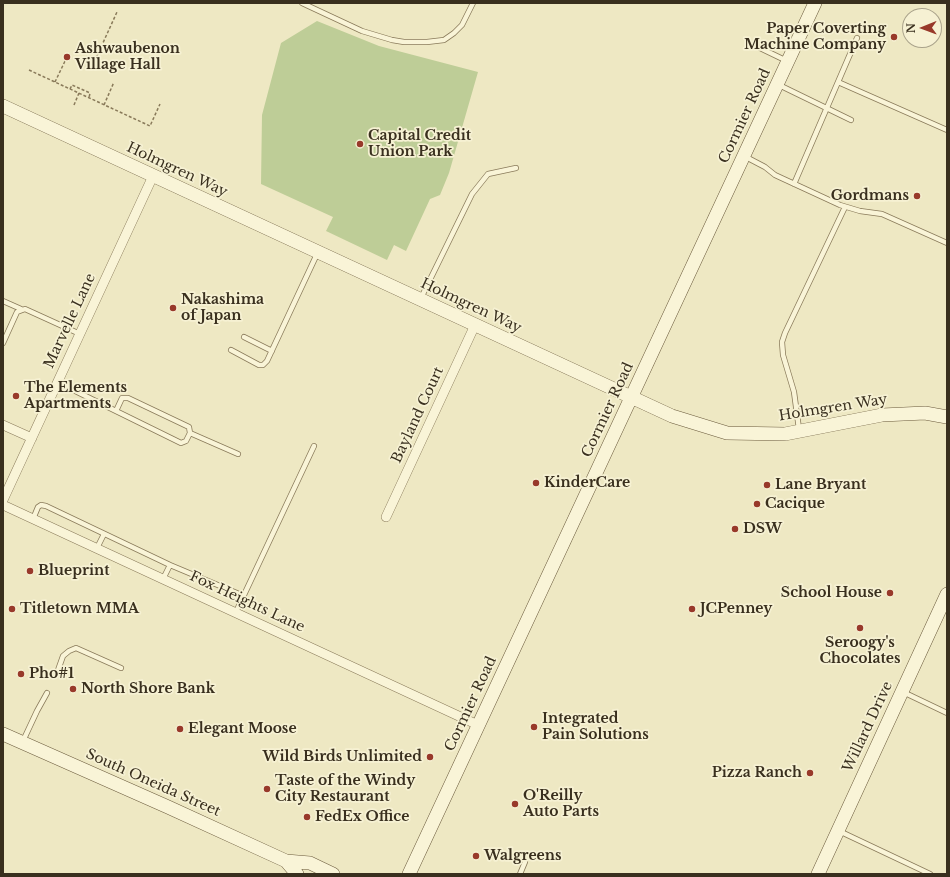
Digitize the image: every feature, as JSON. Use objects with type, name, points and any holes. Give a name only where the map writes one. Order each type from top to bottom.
[{"type":"street","name":"Cormier Road","points":[[409,874],[815,3]]},
{"type":"street","name":"Holmgren Way","points":[[3,106],[672,416],[727,433],[784,434],[882,415],[925,413],[947,417]]},
{"type":"street","name":"Marvelle Lane","points":[[3,500],[153,176]]},
{"type":"street","name":"Bayland Court","points":[[386,517],[475,325]]},
{"type":"street","points":[[3,425],[32,438]]},
{"type":"street","name":"Fox Heights Lane","points":[[3,505],[478,725]]},
{"type":"street","name":"Willard Drive","points":[[818,874],[947,594]]},
{"type":"street","name":"South Oneida Street","points":[[4,733],[286,861],[310,863],[333,874]]},
{"type":"street","name":"South Oneida Street","points":[[286,861],[297,874]]},
{"type":"lane","points":[[302,3],[362,31],[392,40],[427,42],[444,40],[454,33],[462,24],[473,3]]},
{"type":"lane","points":[[794,184],[857,38]]},
{"type":"lane","points":[[760,48],[788,62]]},
{"type":"lane","points":[[838,82],[947,130]]},
{"type":"lane","points":[[777,84],[851,120]]},
{"type":"lane","points":[[744,156],[766,167],[775,175],[844,207],[882,214],[947,242]]},
{"type":"lane","points":[[420,300],[472,194],[488,174],[516,168]]},
{"type":"lane","points":[[800,431],[794,392],[783,355],[782,342],[844,207]]},
{"type":"lane","points":[[231,350],[259,365],[267,361],[318,252]]},
{"type":"lane","points":[[3,300],[80,334]]},
{"type":"lane","points":[[3,343],[17,312],[21,309]]},
{"type":"lane","points":[[244,337],[272,351]]},
{"type":"lane","points":[[57,382],[181,443],[186,441],[190,433],[188,427],[128,398],[122,398],[116,411]]},
{"type":"lane","points":[[190,433],[238,454]]},
{"type":"lane","points":[[236,612],[314,446]]},
{"type":"lane","points":[[33,519],[38,507],[41,505],[46,506],[170,565],[244,596]]},
{"type":"lane","points":[[97,548],[104,534]]},
{"type":"lane","points":[[163,579],[170,565]]},
{"type":"lane","points":[[57,673],[63,656],[76,648],[120,668]]},
{"type":"lane","points":[[902,692],[947,713]]},
{"type":"lane","points":[[22,742],[47,693]]},
{"type":"lane","points":[[838,830],[930,874]]},
{"type":"lane","points":[[520,874],[525,862]]},
{"type":"path","points":[[96,56],[117,12]]},
{"type":"path","points":[[55,82],[66,59]]},
{"type":"path","points":[[29,70],[150,126],[160,104]]},
{"type":"path","points":[[104,105],[114,82]]},
{"type":"path","points":[[70,89],[72,85],[90,93],[89,98]]},
{"type":"path","points":[[74,105],[79,93]]},
{"type":"green space","name":"Capital Credit Union Park","points":[[317,21],[379,46],[478,72],[449,173],[440,195],[430,199],[406,251],[394,245],[387,260],[326,231],[333,217],[261,184],[262,115],[281,43]]},
{"type":"place","name":"Paper Coverting Machine Company","points":[[894,37]]},
{"type":"place","name":"Ashwaubenon Village Hall","points":[[67,57]]},
{"type":"place","name":"Capital Credit Union Park","points":[[360,144]]},
{"type":"place","name":"Gordmans","points":[[917,196]]},
{"type":"place","name":"Nakashima of Japan","points":[[173,308]]},
{"type":"place","name":"The Elements Apartments","points":[[16,396]]},
{"type":"place","name":"KinderCare","points":[[536,483]]},
{"type":"place","name":"Lane Bryant","points":[[767,485]]},
{"type":"place","name":"Cacique","points":[[757,504]]},
{"type":"place","name":"DSW","points":[[735,529]]},
{"type":"place","name":"Blueprint","points":[[30,571]]},
{"type":"place","name":"School House","points":[[890,593]]},
{"type":"place","name":"Titletown MMA","points":[[12,609]]},
{"type":"place","name":"JCPenney","points":[[692,609]]},
{"type":"place","name":"Seroogy's Chocolates","points":[[860,628]]},
{"type":"place","name":"Pho#1","points":[[21,674]]},
{"type":"place","name":"North Shore Bank","points":[[73,689]]},
{"type":"place","name":"Integrated Pain Solutions","points":[[534,727]]},
{"type":"place","name":"Elegant Moose","points":[[180,729]]},
{"type":"place","name":"Wild Birds Unlimited","points":[[430,757]]},
{"type":"place","name":"Pizza Ranch","points":[[810,773]]},
{"type":"place","name":"Taste of the Windy City Restaurant","points":[[267,789]]},
{"type":"place","name":"O'Reilly Auto Parts","points":[[515,804]]},
{"type":"place","name":"FedEx Office","points":[[307,817]]},
{"type":"place","name":"Walgreens","points":[[476,856]]}]
